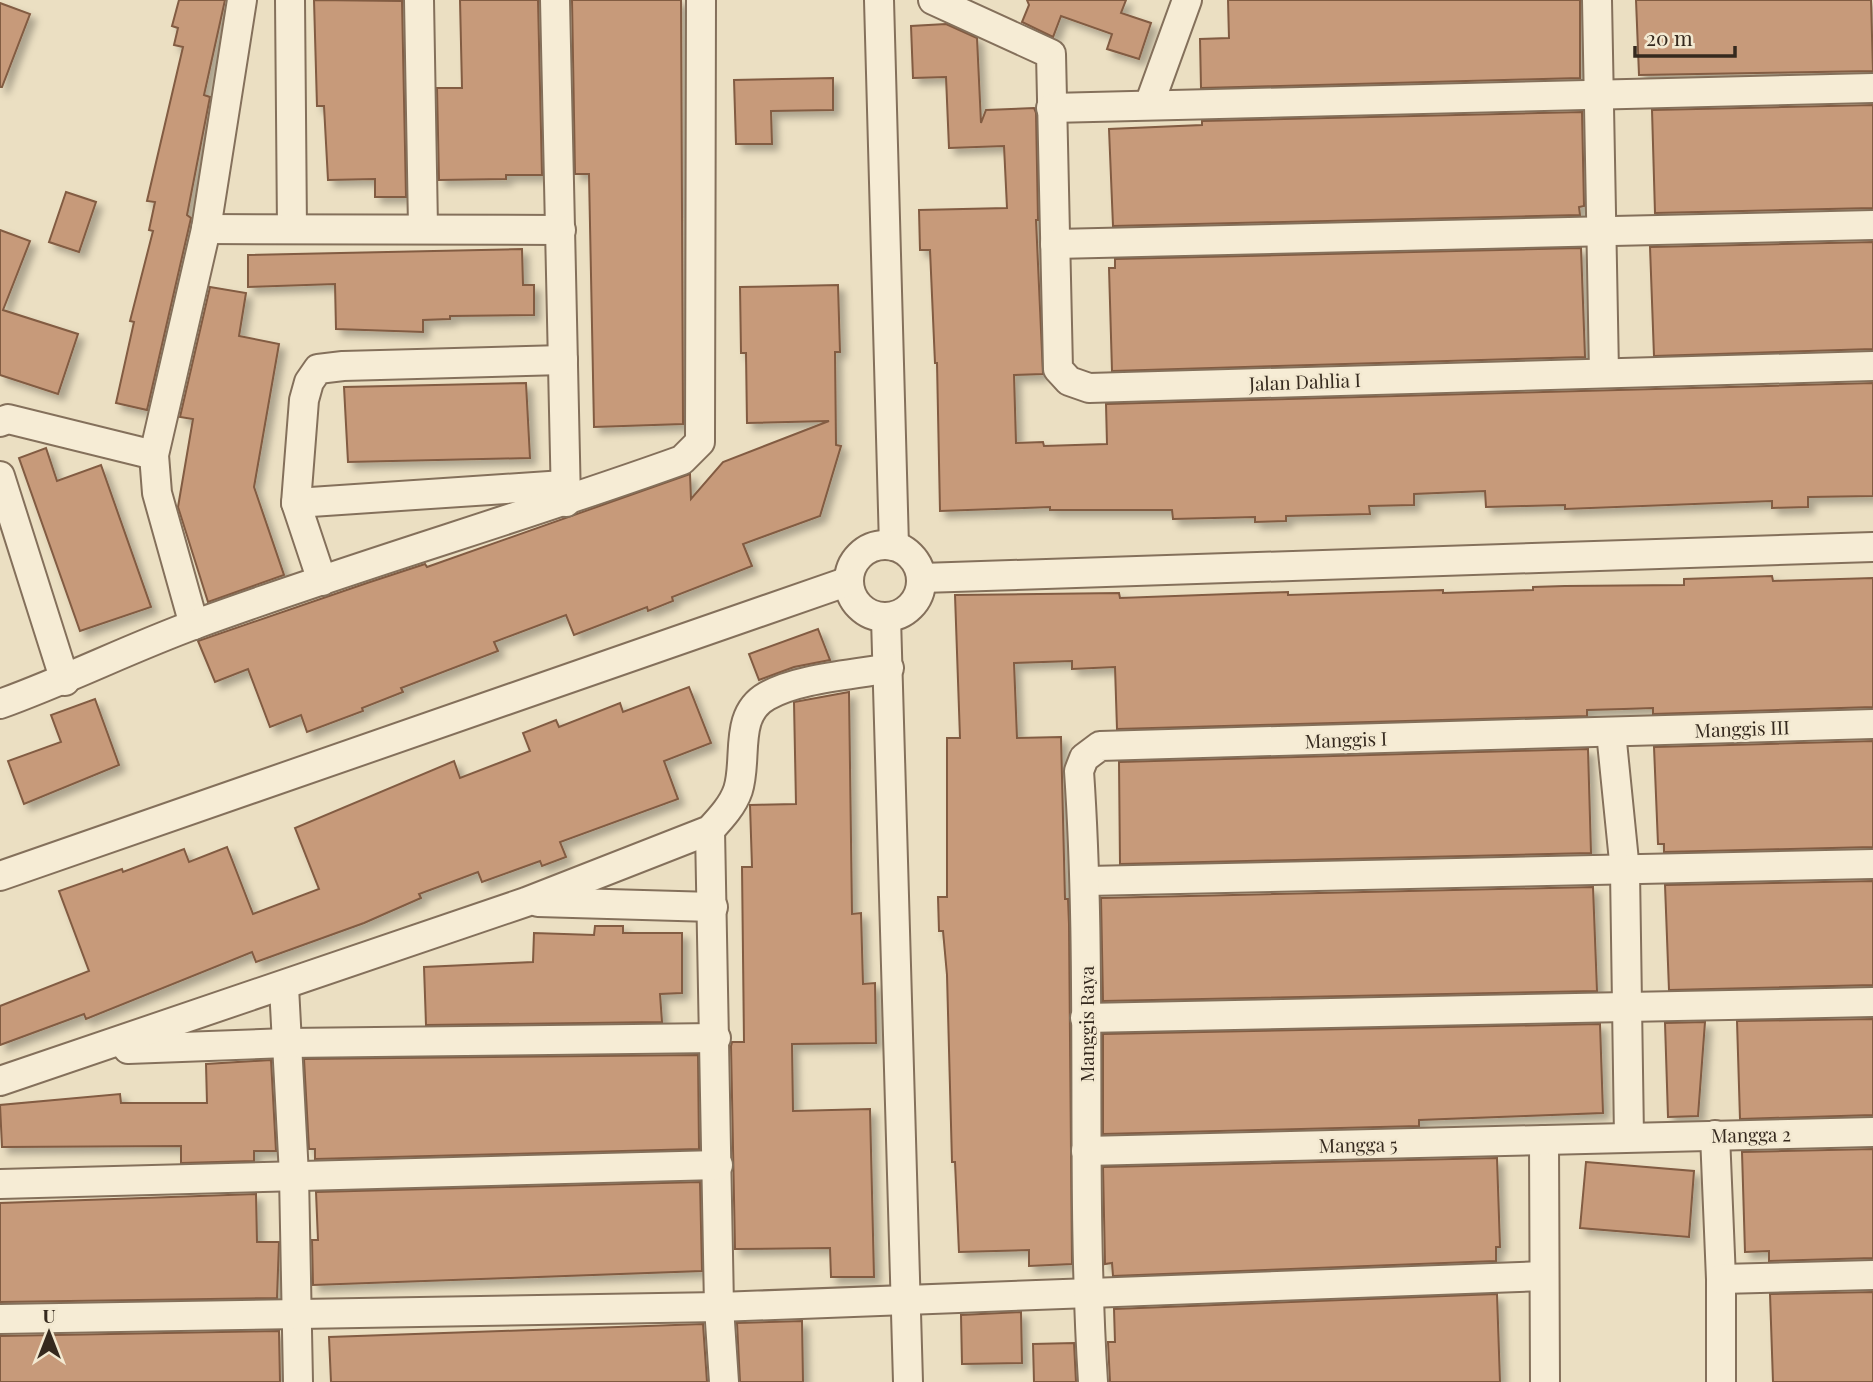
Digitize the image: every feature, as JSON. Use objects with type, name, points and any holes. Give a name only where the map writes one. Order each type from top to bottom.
[{"type":"street","points":[[194,625],[157,493],[154,455],[206,229],[242,0]]},
{"type":"street","points":[[290,0],[292,229]]},
{"type":"street","points":[[419,0],[423,228]]},
{"type":"street","points":[[555,0],[565,494]]},
{"type":"street","points":[[0,704],[65,681],[194,625],[565,494],[682,460],[700,442],[701,0]]},
{"type":"street","points":[[879,0],[894,546]]},
{"type":"street","name":"Jalan Dahlia I","points":[[933,0],[1051,54],[1058,369],[1069,380],[1089,388],[1873,366]]},
{"type":"street","points":[[1149,105],[1187,0]]},
{"type":"street","points":[[1597,0],[1604,372]]},
{"type":"street","points":[[1051,108],[1873,88]]},
{"type":"street","points":[[1055,244],[1873,225]]},
{"type":"street","points":[[206,229],[561,230]]},
{"type":"street","points":[[322,581],[296,502],[304,400],[309,382],[318,369],[563,360]]},
{"type":"street","points":[[0,422],[8,419],[154,455]]},
{"type":"street","points":[[0,476],[65,681]]},
{"type":"street","points":[[296,502],[565,494]]},
{"type":"street","points":[[880,545],[894,546],[913,557],[922,578],[918,597],[905,612],[886,618],[864,611],[850,592],[849,581],[854,562],[863,552],[880,545]]},
{"type":"street","points":[[922,578],[1873,547]]},
{"type":"street","points":[[0,876],[849,581]]},
{"type":"street","points":[[886,618],[908,1382]]},
{"type":"street","points":[[0,1081],[285,987],[526,902],[710,830],[724,815],[738,790],[748,715],[756,703],[784,688],[889,668]]},
{"type":"street","name":"Manggis III","points":[[1611,732],[1873,724]]},
{"type":"street","points":[[1611,732],[1625,871],[1629,1138]]},
{"type":"street","name":"Manggis I","points":[[1084,758],[1100,746],[1611,732]]},
{"type":"street","name":"Manggis Raya","points":[[1084,758],[1079,771],[1087,881],[1087,1292],[1093,1382]]},
{"type":"street","points":[[710,830],[719,1307],[724,1382]]},
{"type":"street","points":[[1087,881],[1873,864]]},
{"type":"street","points":[[526,902],[713,907]]},
{"type":"street","points":[[285,987],[295,1175],[298,1382]]},
{"type":"street","points":[[1085,1018],[1873,1002]]},
{"type":"street","points":[[99,1050],[287,1043],[716,1038]]},
{"type":"street","name":"Mangga 2","points":[[1629,1138],[1873,1132]]},
{"type":"street","points":[[1715,1135],[1721,1279],[1721,1382]]},
{"type":"street","name":"Mangga 5","points":[[1086,1151],[1629,1138]]},
{"type":"street","points":[[1544,1140],[1545,1382]]},
{"type":"street","points":[[0,1184],[718,1165]]},
{"type":"street","points":[[1721,1279],[1873,1275]]},
{"type":"street","points":[[0,1319],[719,1307],[1543,1276]]},
{"type":"building","points":[[179,0],[225,0],[204,95],[210,97],[187,215],[191,218],[147,410],[116,403],[134,322],[130,321],[153,231],[149,230],[155,202],[147,201],[183,47],[174,45],[178,28],[172,26]]},
{"type":"building","points":[[314,0],[402,1],[406,197],[375,197],[375,179],[328,180],[324,106],[317,106]]},
{"type":"building","points":[[460,0],[538,0],[542,175],[506,175],[506,179],[439,180],[437,88],[462,88]]},
{"type":"building","points":[[572,0],[681,0],[683,424],[594,427],[589,174],[575,174]]},
{"type":"building","points":[[1027,0],[1126,0],[1121,13],[1151,23],[1139,59],[1107,49],[1112,34],[1061,16],[1053,37],[1022,22],[1029,5]]},
{"type":"building","points":[[1228,0],[1580,0],[1580,78],[1201,88],[1200,39],[1229,38]]},
{"type":"building","points":[[1636,0],[1871,0],[1873,71],[1639,75]]},
{"type":"building","points":[[0,3],[30,14],[2,87],[0,87]]},
{"type":"building","points":[[946,24],[977,38],[981,123],[986,110],[1034,108],[1036,113],[1036,220],[1043,374],[1014,375],[1016,443],[1043,442],[1044,446],[1107,444],[1106,404],[1873,383],[1873,496],[1808,497],[1808,507],[1772,508],[1772,501],[1565,509],[1565,505],[1486,507],[1485,491],[1414,494],[1414,505],[1369,506],[1370,514],[1286,516],[1286,521],[1255,522],[1255,517],[1173,519],[1172,510],[1050,510],[1050,507],[940,511],[937,363],[930,250],[920,250],[919,210],[1007,208],[1004,146],[949,148],[946,77],[913,78],[911,26]]},
{"type":"building","points":[[833,78],[833,110],[771,111],[772,144],[736,144],[734,80]]},
{"type":"building","points":[[1873,105],[1873,208],[1655,213],[1652,110]]},
{"type":"building","points":[[1582,112],[1584,206],[1579,207],[1580,215],[1113,226],[1109,129],[1202,125],[1202,121]]},
{"type":"building","points":[[66,192],[96,202],[79,252],[49,242]]},
{"type":"building","points":[[0,230],[30,241],[3,310],[78,334],[58,394],[0,375]]},
{"type":"building","points":[[1873,242],[1873,349],[1654,356],[1650,247]]},
{"type":"building","points":[[1581,248],[1585,357],[1112,371],[1109,268],[1115,268],[1115,259]]},
{"type":"building","points":[[522,249],[523,285],[534,285],[534,315],[450,316],[450,319],[423,320],[423,332],[336,329],[335,284],[248,287],[248,255]]},
{"type":"building","points":[[838,285],[840,352],[835,352],[836,445],[841,446],[820,516],[743,544],[752,566],[672,597],[673,601],[648,611],[647,607],[574,635],[566,615],[494,642],[498,651],[401,688],[403,692],[362,708],[363,711],[307,732],[301,715],[270,727],[248,669],[215,682],[198,641],[425,564],[427,567],[690,474],[691,499],[723,462],[829,421],[747,423],[746,353],[741,353],[740,287]]},
{"type":"building","points":[[210,287],[246,293],[239,336],[279,344],[254,487],[284,575],[208,602],[178,507],[193,419],[180,417]]},
{"type":"building","points":[[526,383],[530,458],[348,462],[344,387]]},
{"type":"building","points":[[46,448],[57,481],[101,465],[151,607],[80,631],[19,458]]},
{"type":"building","points":[[1772,576],[1773,581],[1873,578],[1873,707],[1653,714],[1653,708],[1587,710],[1587,716],[1117,729],[1115,667],[1072,669],[1072,661],[1014,663],[1017,738],[1061,737],[1065,899],[1068,899],[1069,924],[1072,1264],[1029,1266],[1029,1250],[959,1252],[955,1162],[952,1162],[947,975],[943,931],[939,931],[938,897],[947,897],[947,738],[960,738],[955,595],[1119,593],[1120,598],[1288,592],[1288,595],[1443,590],[1443,593],[1533,590],[1533,587],[1684,585],[1684,579]]},
{"type":"building","points":[[818,629],[830,660],[794,667],[759,680],[749,654]]},
{"type":"building","points":[[689,687],[711,743],[664,761],[678,799],[560,842],[566,857],[542,866],[540,861],[482,882],[478,872],[419,894],[421,898],[364,923],[256,962],[252,952],[86,1019],[84,1014],[0,1045],[0,1006],[89,971],[59,891],[122,869],[123,872],[184,849],[189,862],[227,847],[253,914],[319,889],[295,828],[454,761],[460,778],[530,751],[523,733],[556,720],[559,727],[620,703],[623,712]]},
{"type":"building","points":[[849,692],[852,914],[861,913],[863,984],[875,983],[876,1043],[792,1044],[793,1111],[870,1109],[874,1277],[831,1277],[830,1248],[735,1249],[731,1046],[732,1042],[744,1042],[742,867],[752,867],[750,805],[796,804],[794,702]]},
{"type":"building","points":[[95,699],[119,765],[24,804],[8,761],[61,742],[51,715]]},
{"type":"building","points":[[1873,741],[1873,847],[1664,852],[1664,844],[1658,844],[1654,747]]},
{"type":"building","points":[[1588,749],[1591,853],[1120,864],[1119,762]]},
{"type":"building","points":[[1873,881],[1873,985],[1669,990],[1665,885]]},
{"type":"building","points":[[1593,887],[1597,991],[1103,1001],[1101,898]]},
{"type":"building","points":[[595,926],[623,926],[623,933],[682,933],[682,993],[660,994],[662,1022],[426,1025],[424,967],[533,962],[534,933],[594,935]]},
{"type":"building","points":[[1873,1019],[1873,1115],[1740,1119],[1737,1021]]},
{"type":"building","points":[[1705,1022],[1698,1116],[1668,1117],[1665,1023]]},
{"type":"building","points":[[1600,1024],[1603,1113],[1419,1120],[1419,1126],[1103,1134],[1103,1034]]},
{"type":"building","points":[[698,1055],[699,1149],[315,1159],[315,1149],[309,1149],[304,1059]]},
{"type":"building","points":[[271,1060],[276,1151],[254,1151],[254,1161],[181,1163],[181,1146],[2,1147],[0,1105],[120,1094],[121,1103],[207,1103],[206,1064]]},
{"type":"building","points":[[1873,1149],[1873,1258],[1769,1261],[1769,1251],[1745,1252],[1742,1152]]},
{"type":"building","points":[[1497,1158],[1500,1247],[1496,1247],[1496,1261],[1113,1276],[1112,1263],[1105,1264],[1103,1167]]},
{"type":"building","points":[[1586,1162],[1694,1171],[1689,1237],[1580,1228]]},
{"type":"building","points":[[700,1182],[702,1271],[313,1285],[312,1240],[318,1240],[316,1192]]},
{"type":"building","points":[[256,1194],[257,1242],[279,1242],[277,1298],[0,1302],[0,1203]]},
{"type":"building","points":[[1873,1292],[1873,1382],[1773,1382],[1770,1294]]},
{"type":"building","points":[[1497,1294],[1500,1382],[1110,1382],[1108,1342],[1115,1342],[1114,1309]]},
{"type":"building","points":[[1021,1312],[1022,1363],[962,1364],[961,1315]]},
{"type":"building","points":[[802,1321],[803,1382],[740,1382],[737,1323]]},
{"type":"building","points":[[703,1324],[707,1382],[331,1382],[329,1337]]},
{"type":"building","points":[[279,1331],[280,1382],[0,1382],[0,1336]]},
{"type":"building","points":[[1074,1343],[1076,1382],[1034,1382],[1033,1344]]}]
